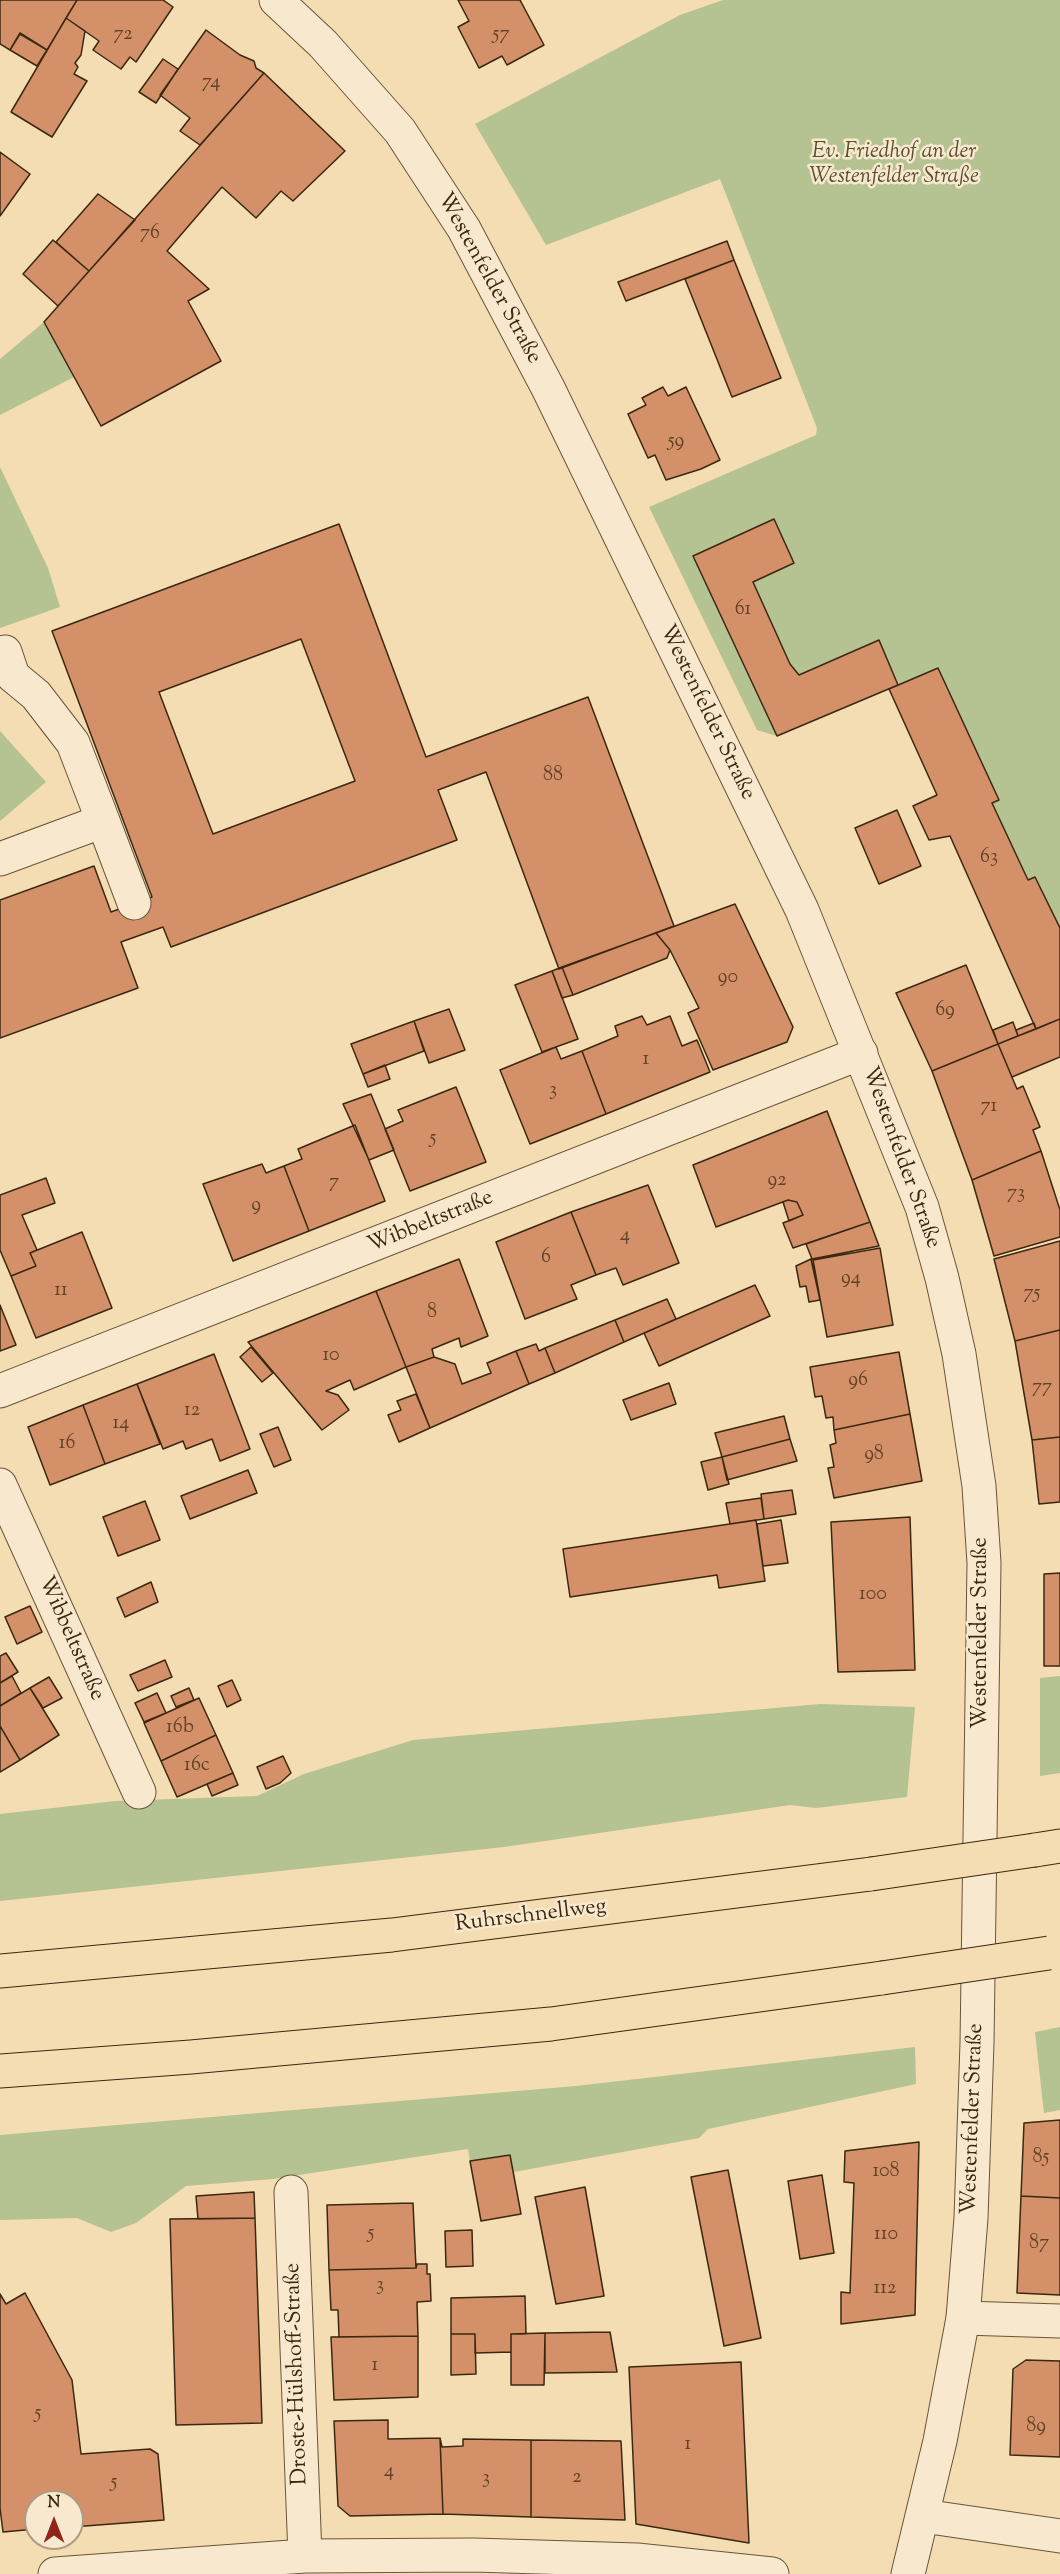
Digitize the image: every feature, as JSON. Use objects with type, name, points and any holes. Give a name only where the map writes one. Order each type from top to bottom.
[{"type":"highway","name":"Ruhrschnellweg","points":[[0,1971],[392,1935],[870,1874],[1047,1848]]},
{"type":"highway","points":[[0,2071],[191,2057],[551,2024],[1054,1953]]},
{"type":"street","name":"Westenfelder Straße","points":[[276,0],[323,44],[400,131],[464,229],[552,397],[797,899],[922,1207],[942,1278],[959,1354],[979,1486],[984,1563],[977,2031],[971,2218],[963,2318],[923,2516],[908,2574]]},
{"type":"street","points":[[6,671],[36,695],[73,743],[134,903]]},
{"type":"street","points":[[0,860],[104,821]]},
{"type":"street","name":"Wibbeltstraße","points":[[0,1391],[861,1053]]},
{"type":"street","name":"Wibbeltstraße","points":[[0,1485],[140,1792]]},
{"type":"street","name":"Droste-Hülshoff-Straße","points":[[291,2192],[305,2556]]},
{"type":"street","points":[[963,2318],[1060,2321]]},
{"type":"street","points":[[923,2516],[1060,2536]]},
{"type":"street","points":[[55,2574],[305,2556],[474,2555],[626,2559],[772,2574]]},
{"type":"green space","name":"Ev. Friedhof an der Westenfelder Straße","points":[[723,0],[1060,0],[1060,928],[1035,877],[1028,880],[992,803],[999,800],[938,668],[777,736],[757,730],[649,507],[816,435],[817,428],[720,179],[546,245],[475,124],[680,15]]},
{"type":"green space","points":[[44,322],[74,377],[0,415],[0,359]]},
{"type":"green space","points":[[0,467],[48,568],[60,607],[0,628]]},
{"type":"green space","points":[[0,731],[46,782],[0,821]]},
{"type":"green space","points":[[1060,1676],[1060,1773],[1040,1776],[1040,1678]]},
{"type":"green space","points":[[820,1704],[915,1707],[907,1797],[816,1808],[790,1805],[504,1847],[0,1901],[0,1814],[115,1801],[257,1796],[304,1774],[413,1740]]},
{"type":"green space","points":[[1060,2027],[1060,2110],[1044,2113],[1035,2032]]},
{"type":"green space","points":[[915,2047],[916,2084],[708,2129],[699,2138],[514,2172],[510,2155],[470,2161],[468,2149],[273,2179],[186,2186],[136,2223],[111,2232],[77,2218],[0,2220],[0,2135],[576,2086]]},
{"type":"building","points":[[0,0],[77,0],[47,50],[20,33],[10,50],[0,44]]},
{"type":"building","points":[[77,0],[163,0],[173,7],[136,62],[130,57],[121,69],[93,50],[99,41],[66,18]]},
{"type":"building","points":[[458,0],[520,0],[544,45],[507,65],[502,56],[479,68],[458,27],[469,21]]},
{"type":"building","points":[[66,18],[85,31],[81,55],[75,63],[78,67],[74,74],[87,81],[52,137],[11,112]]},
{"type":"building","points":[[206,30],[240,55],[254,61],[256,68],[264,73],[200,145],[180,131],[190,118],[160,95]]},
{"type":"building","points":[[20,34],[47,50],[37,66],[10,50]]},
{"type":"building","points":[[163,59],[178,69],[156,103],[139,92]]},
{"type":"building","points":[[264,73],[345,151],[293,201],[281,191],[256,218],[222,187],[167,251],[209,289],[188,301],[221,361],[101,426],[44,322]]},
{"type":"building","points":[[0,152],[30,174],[0,216]]},
{"type":"building","points":[[98,194],[135,220],[89,271],[56,242]]},
{"type":"building","points":[[53,240],[89,271],[58,306],[23,274]]},
{"type":"building","points":[[727,241],[734,260],[626,301],[618,282]]},
{"type":"building","points":[[734,260],[781,378],[732,397],[685,279]]},
{"type":"building","points":[[663,387],[668,396],[686,387],[720,460],[701,469],[666,480],[655,455],[648,458],[628,414],[646,405],[642,398]]},
{"type":"building","points":[[774,519],[794,563],[753,582],[790,664],[799,675],[879,640],[898,685],[777,736],[693,556]]},
{"type":"building","points":[[339,524],[426,757],[588,697],[674,926],[559,969],[486,772],[438,790],[457,840],[171,947],[163,927],[121,942],[138,988],[0,1038],[0,900],[94,866],[111,912],[152,897],[52,631]],"holes":[[[301,639],[355,781],[213,834],[159,692]]]},
{"type":"building","points":[[938,668],[999,800],[992,803],[1028,880],[1035,877],[1060,928],[1060,1019],[1036,1029],[950,836],[929,840],[913,806],[937,795],[889,689]]},
{"type":"building","points":[[897,810],[921,866],[879,884],[855,828]]},
{"type":"building","points":[[735,904],[793,1027],[787,1042],[713,1070],[688,1013],[699,1008],[670,950],[656,933]]},
{"type":"building","points":[[656,933],[670,950],[667,958],[573,995],[562,967]]},
{"type":"building","points":[[966,965],[998,1044],[932,1071],[896,993]]},
{"type":"building","points":[[562,967],[573,995],[562,998],[552,971]]},
{"type":"building","points":[[552,971],[578,1039],[542,1052],[515,985]]},
{"type":"building","points":[[449,1009],[465,1050],[429,1063],[414,1021]]},
{"type":"building","points":[[642,1016],[647,1025],[670,1016],[682,1046],[697,1040],[710,1072],[606,1114],[582,1051],[618,1036],[615,1026]]},
{"type":"building","points":[[1060,1019],[1060,1057],[1012,1077],[998,1044]]},
{"type":"building","points":[[414,1021],[424,1051],[363,1074],[351,1044]]},
{"type":"building","points":[[1013,1022],[1018,1036],[998,1044],[993,1030]]},
{"type":"building","points":[[1034,1023],[1036,1029],[1018,1036],[1016,1030]]},
{"type":"building","points":[[998,1044],[1017,1089],[1023,1086],[1040,1127],[1033,1130],[1041,1151],[972,1180],[932,1071]]},
{"type":"building","points":[[556,1047],[561,1059],[582,1051],[606,1114],[530,1144],[500,1070]]},
{"type":"building","points":[[385,1065],[390,1079],[368,1087],[363,1074]]},
{"type":"building","points":[[456,1087],[486,1162],[410,1191],[385,1129],[403,1121],[398,1110]]},
{"type":"building","points":[[371,1094],[394,1150],[369,1160],[343,1104]]},
{"type":"building","points":[[827,1111],[870,1222],[793,1248],[783,1223],[803,1215],[797,1202],[788,1200],[716,1227],[693,1165]]},
{"type":"building","points":[[355,1125],[385,1201],[309,1231],[284,1166],[302,1159],[298,1149]]},
{"type":"building","points":[[1041,1151],[1060,1210],[1060,1237],[994,1256],[972,1180]]},
{"type":"building","points":[[262,1164],[266,1173],[284,1166],[309,1231],[233,1261],[203,1184]]},
{"type":"building","points":[[46,1178],[55,1203],[22,1215],[37,1250],[30,1253],[36,1266],[11,1276],[0,1250],[0,1195]]},
{"type":"building","points":[[648,1185],[679,1263],[623,1285],[616,1268],[596,1275],[571,1212]]},
{"type":"building","points":[[788,1200],[797,1202],[803,1215],[789,1221],[783,1202]]},
{"type":"building","points":[[571,1212],[596,1275],[571,1285],[577,1299],[525,1319],[496,1242]]},
{"type":"building","points":[[870,1222],[879,1246],[812,1259],[806,1244]]},
{"type":"building","points":[[82,1232],[112,1308],[36,1338],[11,1276],[36,1266],[30,1253]]},
{"type":"building","points":[[1060,1241],[1060,1330],[1015,1341],[994,1259]]},
{"type":"building","points":[[880,1248],[893,1325],[827,1337],[813,1260]]},
{"type":"building","points":[[459,1259],[488,1336],[461,1347],[459,1338],[432,1349],[434,1357],[406,1367],[376,1291]]},
{"type":"building","points":[[811,1259],[820,1300],[809,1302],[806,1286],[800,1287],[796,1266]]},
{"type":"building","points":[[755,1285],[770,1316],[659,1366],[644,1333]]},
{"type":"building","points":[[376,1291],[406,1367],[354,1390],[350,1380],[326,1391],[338,1395],[349,1410],[322,1430],[248,1342]]},
{"type":"building","points":[[667,1299],[676,1319],[624,1342],[615,1320]]},
{"type":"building","points":[[0,1305],[16,1345],[0,1351]]},
{"type":"building","points":[[615,1320],[624,1342],[555,1373],[545,1348]]},
{"type":"building","points":[[1060,1330],[1060,1437],[1032,1440],[1015,1341]]},
{"type":"building","points":[[536,1344],[539,1351],[545,1348],[555,1373],[529,1384],[516,1351]]},
{"type":"building","points":[[251,1347],[273,1373],[262,1382],[240,1357]]},
{"type":"building","points":[[516,1351],[529,1384],[430,1428],[406,1367],[434,1357],[455,1364],[462,1384],[491,1373],[487,1363]]},
{"type":"building","points":[[899,1352],[910,1414],[834,1430],[833,1417],[826,1418],[822,1396],[815,1397],[810,1367]]},
{"type":"building","points":[[214,1354],[250,1449],[220,1461],[212,1439],[186,1449],[183,1441],[163,1449],[137,1384]]},
{"type":"building","points":[[669,1383],[676,1404],[631,1420],[623,1400]]},
{"type":"building","points":[[137,1384],[160,1444],[105,1464],[83,1405]]},
{"type":"building","points":[[416,1394],[430,1428],[399,1442],[388,1415],[401,1410],[397,1401]]},
{"type":"building","points":[[83,1405],[105,1464],[50,1485],[28,1427]]},
{"type":"building","points":[[910,1414],[922,1481],[834,1498],[828,1468],[834,1467],[830,1445],[836,1443],[834,1430]]},
{"type":"building","points":[[784,1416],[790,1439],[722,1457],[715,1433]]},
{"type":"building","points":[[278,1427],[291,1460],[274,1467],[260,1434]]},
{"type":"building","points":[[1060,1437],[1060,1502],[1039,1504],[1032,1440]]},
{"type":"building","points":[[790,1439],[797,1461],[727,1480],[722,1457]]},
{"type":"building","points":[[722,1457],[729,1484],[708,1490],[701,1462]]},
{"type":"building","points":[[248,1470],[257,1493],[190,1519],[181,1496]]},
{"type":"building","points":[[792,1490],[796,1514],[764,1519],[761,1494]]},
{"type":"building","points":[[761,1498],[764,1519],[730,1524],[726,1503]]},
{"type":"building","points":[[145,1501],[160,1540],[118,1556],[103,1517]]},
{"type":"building","points":[[910,1517],[915,1670],[838,1672],[831,1522]]},
{"type":"building","points":[[756,1520],[765,1581],[719,1588],[717,1575],[570,1597],[563,1549]]},
{"type":"building","points":[[781,1520],[788,1563],[763,1566],[757,1524]]},
{"type":"building","points":[[1060,1573],[1060,1666],[1044,1666],[1044,1574]]},
{"type":"building","points":[[151,1582],[158,1602],[125,1617],[117,1598]]},
{"type":"building","points":[[30,1606],[42,1632],[17,1644],[5,1617]]},
{"type":"building","points":[[6,1653],[18,1672],[0,1683],[0,1656]]},
{"type":"building","points":[[165,1660],[172,1677],[138,1691],[130,1675]]},
{"type":"building","points":[[12,1676],[21,1693],[0,1706],[0,1683]]},
{"type":"building","points":[[49,1677],[62,1698],[43,1708],[30,1688]]},
{"type":"building","points":[[232,1680],[241,1700],[227,1707],[218,1686]]},
{"type":"building","points":[[30,1688],[59,1735],[20,1760],[0,1726],[0,1706]]},
{"type":"building","points":[[189,1688],[194,1700],[176,1707],[171,1696]]},
{"type":"building","points":[[157,1693],[166,1713],[144,1722],[135,1703]]},
{"type":"building","points":[[199,1698],[216,1735],[161,1761],[144,1723]]},
{"type":"building","points":[[0,1726],[20,1760],[0,1772]]},
{"type":"building","points":[[216,1735],[233,1773],[177,1797],[161,1761]]},
{"type":"building","points":[[283,1756],[291,1773],[280,1783],[266,1789],[257,1767]]},
{"type":"building","points":[[233,1773],[238,1785],[212,1796],[207,1784]]},
{"type":"building","points":[[1060,2120],[1060,2198],[1021,2196],[1024,2123]]},
{"type":"building","points":[[919,2142],[915,2315],[841,2324],[841,2292],[850,2293],[854,2183],[844,2182],[845,2151]]},
{"type":"building","points":[[510,2155],[521,2214],[481,2221],[470,2161]]},
{"type":"building","points":[[728,2170],[761,2338],[724,2346],[691,2177]]},
{"type":"building","points":[[822,2175],[834,2253],[800,2259],[788,2181]]},
{"type":"building","points":[[585,2187],[604,2296],[556,2304],[535,2197]]},
{"type":"building","points":[[254,2192],[255,2218],[198,2219],[196,2196]]},
{"type":"building","points":[[1021,2196],[1060,2198],[1060,2295],[1017,2293]]},
{"type":"building","points":[[413,2203],[416,2268],[329,2270],[327,2205]]},
{"type":"building","points":[[255,2218],[262,2423],[176,2425],[170,2219]]},
{"type":"building","points":[[472,2230],[473,2266],[446,2267],[445,2231]]},
{"type":"building","points":[[417,2264],[427,2264],[427,2274],[430,2274],[431,2301],[417,2302],[418,2336],[339,2337],[338,2310],[331,2310],[329,2270],[416,2268]]},
{"type":"building","points":[[25,2293],[72,2380],[81,2454],[150,2449],[158,2454],[164,2520],[84,2526],[84,2490],[24,2490],[24,2530],[3,2532],[0,2508],[0,2294],[6,2304]]},
{"type":"building","points":[[525,2296],[526,2334],[511,2334],[511,2352],[475,2353],[475,2334],[451,2334],[451,2298]]},
{"type":"building","points":[[610,2332],[617,2372],[545,2373],[545,2333]]},
{"type":"building","points":[[545,2333],[544,2385],[511,2385],[511,2334]]},
{"type":"building","points":[[451,2334],[475,2334],[476,2374],[451,2375]]},
{"type":"building","points":[[418,2336],[418,2397],[334,2400],[331,2337]]},
{"type":"building","points":[[1026,2360],[1060,2361],[1060,2457],[1010,2455],[1013,2369]]},
{"type":"building","points":[[741,2362],[749,2543],[636,2524],[629,2367]]},
{"type":"building","points":[[388,2420],[388,2439],[440,2438],[443,2514],[350,2516],[338,2506],[334,2421]]},
{"type":"building","points":[[440,2438],[442,2447],[463,2446],[463,2439],[531,2440],[531,2517],[443,2514]]},
{"type":"building","points":[[531,2440],[621,2441],[625,2520],[531,2517]]}]
